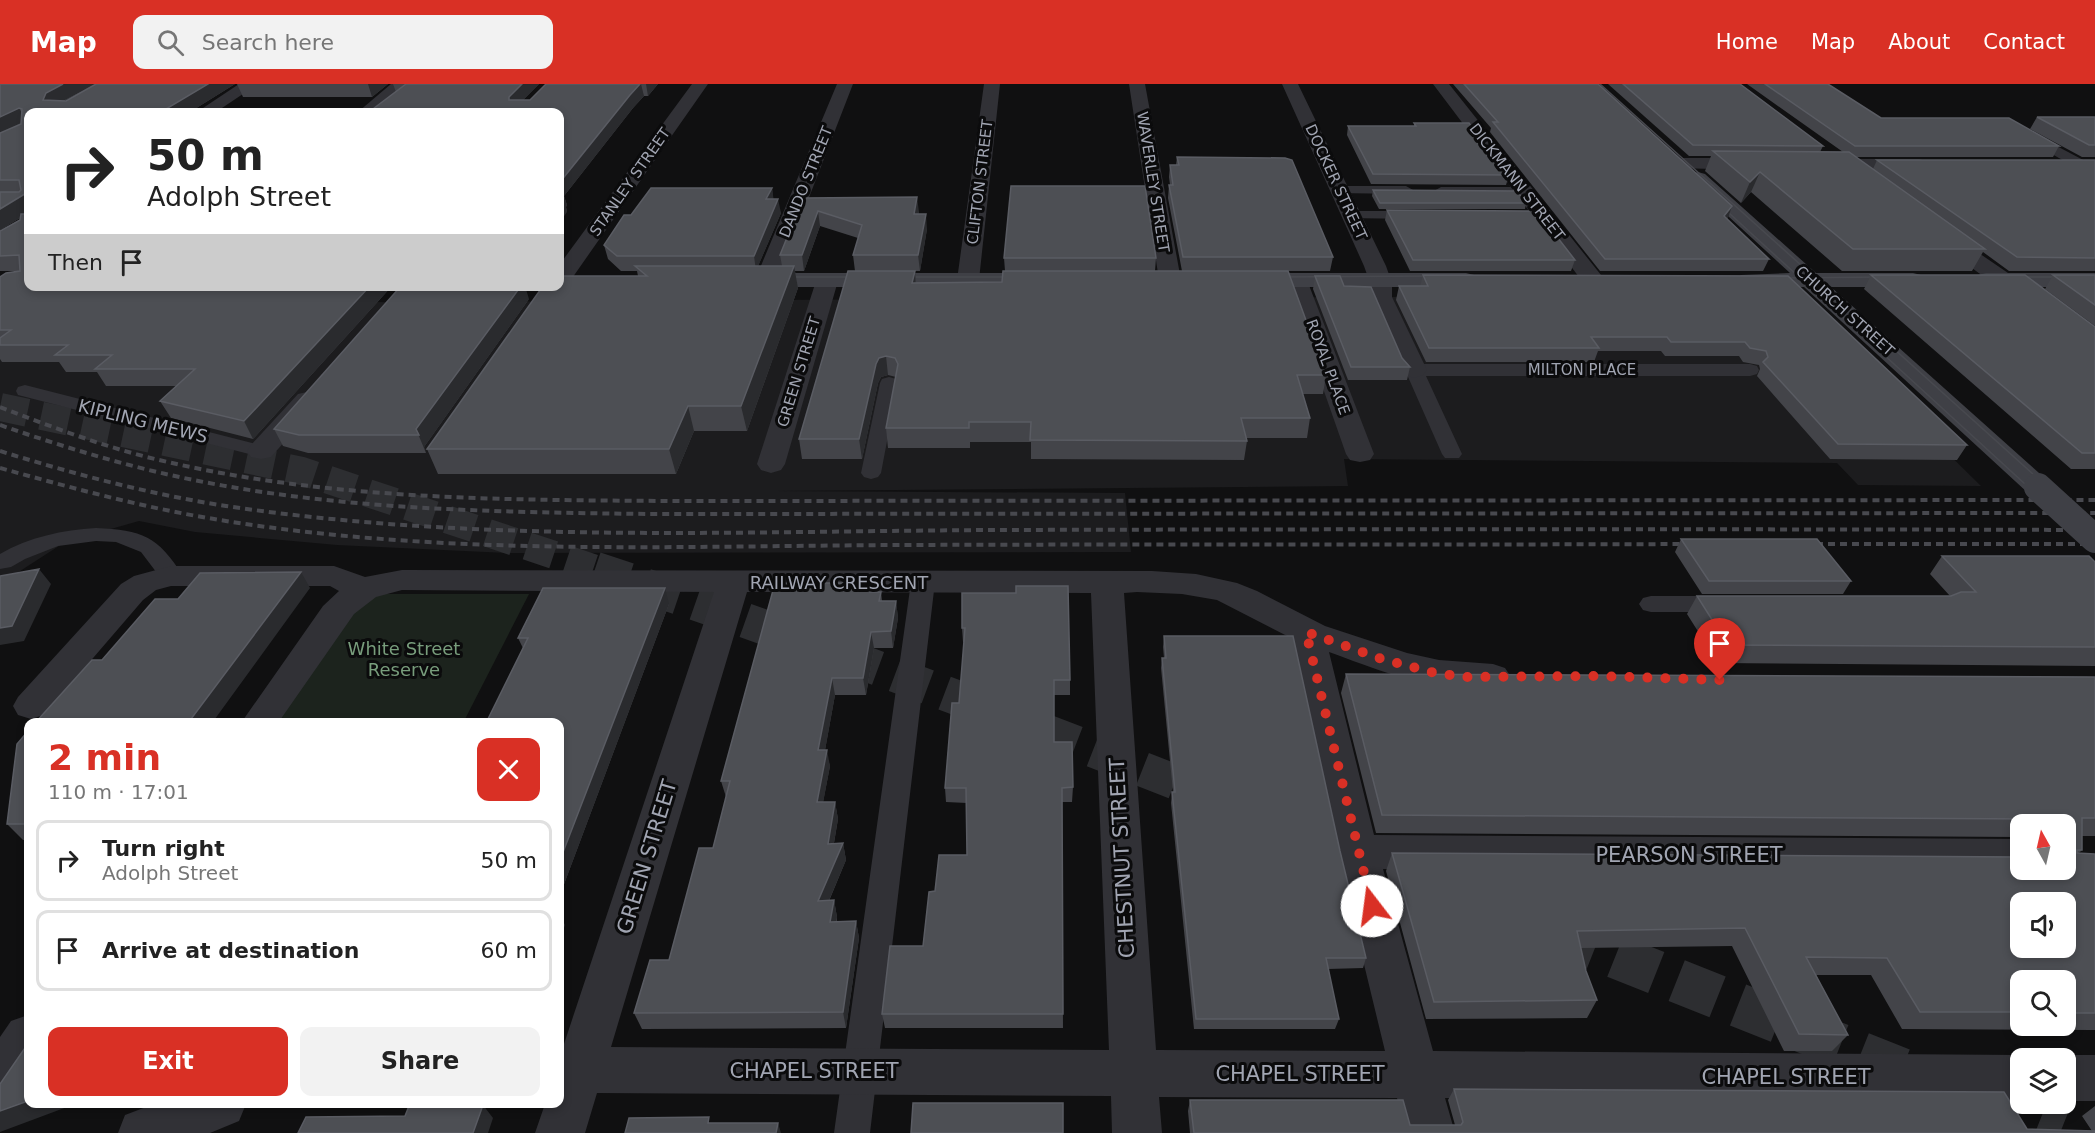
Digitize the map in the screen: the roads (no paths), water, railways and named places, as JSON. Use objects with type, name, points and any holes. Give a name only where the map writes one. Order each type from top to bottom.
[{"type":"main road","name":"CHURCH STREET","points":[[1678,160],[2095,539]]},
{"type":"main road","points":[[564,284],[582,280]]},
{"type":"main road","points":[[732,280],[1070,280]]},
{"type":"main road","points":[[1146,280],[1193,280]]},
{"type":"main road","points":[[1227,280],[1486,280]]},
{"type":"main road","points":[[1569,280],[1617,280]]},
{"type":"main road","points":[[1724,280],[1933,280]]},
{"type":"main road","points":[[1968,280],[2095,280]]},
{"type":"street","points":[[212,108],[250,84]]},
{"type":"street","points":[[371,108],[401,84]]},
{"type":"street","name":"STANLEY STREET","points":[[564,272],[700,84]]},
{"type":"street","name":"DANDO STREET","points":[[766,280],[845,84]]},
{"type":"street","name":"CLIFTON STREET","points":[[968,280],[992,84]]},
{"type":"street","name":"WAVERLEY STREET","points":[[1137,84],[1170,280]]},
{"type":"street","name":"DOCKER STREET","points":[[1290,84],[1375,266],[1381,297],[1414,370]]},
{"type":"street","name":"DICKMANN STREET","points":[[1441,84],[1526,191],[1535,215],[1593,280]]},
{"type":"street","points":[[1822,150],[1866,182]]},
{"type":"street","points":[[1678,160],[1774,164]]},
{"type":"street","points":[[1797,164],[1939,165]]},
{"type":"street","points":[[2046,165],[2088,165]]},
{"type":"street","points":[[1927,226],[2010,280]]},
{"type":"street","name":"GREEN STREET","points":[[771,464],[827,280]]},
{"type":"street","name":"ROYAL PLACE","points":[[1296,280],[1360,454]]},
{"type":"street","points":[[261,451],[322,382]]},
{"type":"street","points":[[31,706],[132,592],[158,580],[334,576],[362,588],[335,614],[262,718]]},
{"type":"street","name":"RAILWAY CRESCENT","points":[[362,588],[402,580],[1107,583],[1155,580],[1226,591],[1257,603],[1306,632],[1382,659],[1435,673],[1466,677],[1521,676]]},
{"type":"street","name":"GREEN STREET","points":[[564,1107],[570,1069],[735,582]]},
{"type":"street","name":"CHESTNUT STREET","points":[[1107,583],[1137,1133]]},
{"type":"street","points":[[1306,632],[1358,852],[1430,1133]]},
{"type":"street","name":"PEARSON STREET","points":[[1358,852],[2010,856]]},
{"type":"street","points":[[0,1076],[24,1043]]},
{"type":"street","name":"CHAPEL STREET","points":[[570,1069],[2010,1078]]},
{"type":"street","points":[[2076,1078],[2095,1078]]},
{"type":"street","points":[[142,1133],[211,1108]]},
{"type":"street","name":"GREEN STREET","points":[[560,1133],[564,1108]]},
{"type":"lane","points":[[2015,128],[2088,165]]},
{"type":"lane","points":[[1340,190],[1526,191]]},
{"type":"lane","points":[[1350,215],[1435,215]]},
{"type":"lane","points":[[2010,280],[2038,295]]},
{"type":"lane","points":[[1414,370],[1452,454]]},
{"type":"lane","name":"MILTON PLACE","points":[[1414,370],[1750,370]]},
{"type":"lane","points":[[871,473],[889,382]]},
{"type":"lane","name":"KIPLING MEWS","points":[[25,391],[261,451]]},
{"type":"lane","points":[[3,562],[45,541],[72,536],[114,536],[147,546],[158,555],[158,580]]},
{"type":"lane","points":[[852,1133],[923,582]]},
{"type":"lane","points":[[1651,604],[1753,604]]},
{"type":"tunnel","points":[[0,407],[302,471],[599,570]]},
{"type":"tunnel","points":[[595,569],[906,678],[1213,797]]},
{"type":"tunnel","points":[[1554,932],[1902,1070]]},
{"type":"tunnel","points":[[1977,1100],[2060,1133]]},
{"type":"tram line","points":[[1600,84],[1815,278]]},
{"type":"tram line","points":[[1717,202],[1800,278]]},
{"type":"tram line","points":[[1273,277],[1438,276]]},
{"type":"tram line","points":[[778,277],[862,277]]},
{"type":"tram line","points":[[898,277],[1018,277]]},
{"type":"tram line","points":[[1815,278],[1885,277]]},
{"type":"tram line","points":[[2011,277],[2095,277]]},
{"type":"tram line","points":[[1774,278],[1800,278]]},
{"type":"tram line","points":[[1800,278],[2095,548]]},
{"type":"tram line","points":[[1800,278],[1815,278]]},
{"type":"tram line","points":[[1815,278],[2095,530]]},
{"type":"railway","points":[[0,407],[118,449],[222,473],[351,490],[480,498],[674,501],[2095,500]]},
{"type":"railway","points":[[0,425],[117,462],[218,485],[340,501],[464,510],[650,514],[2095,513]]},
{"type":"railway","points":[[0,451],[112,483],[226,506],[322,518],[514,531],[707,533],[996,530],[2095,530]]},
{"type":"railway","points":[[0,468],[129,502],[208,518],[380,539],[466,544],[640,547],[1696,544]]},
{"type":"railway","points":[[1804,544],[2095,544]]},
{"type":"park label","name":"White Street Reserve","points":[[404,658]]}]
